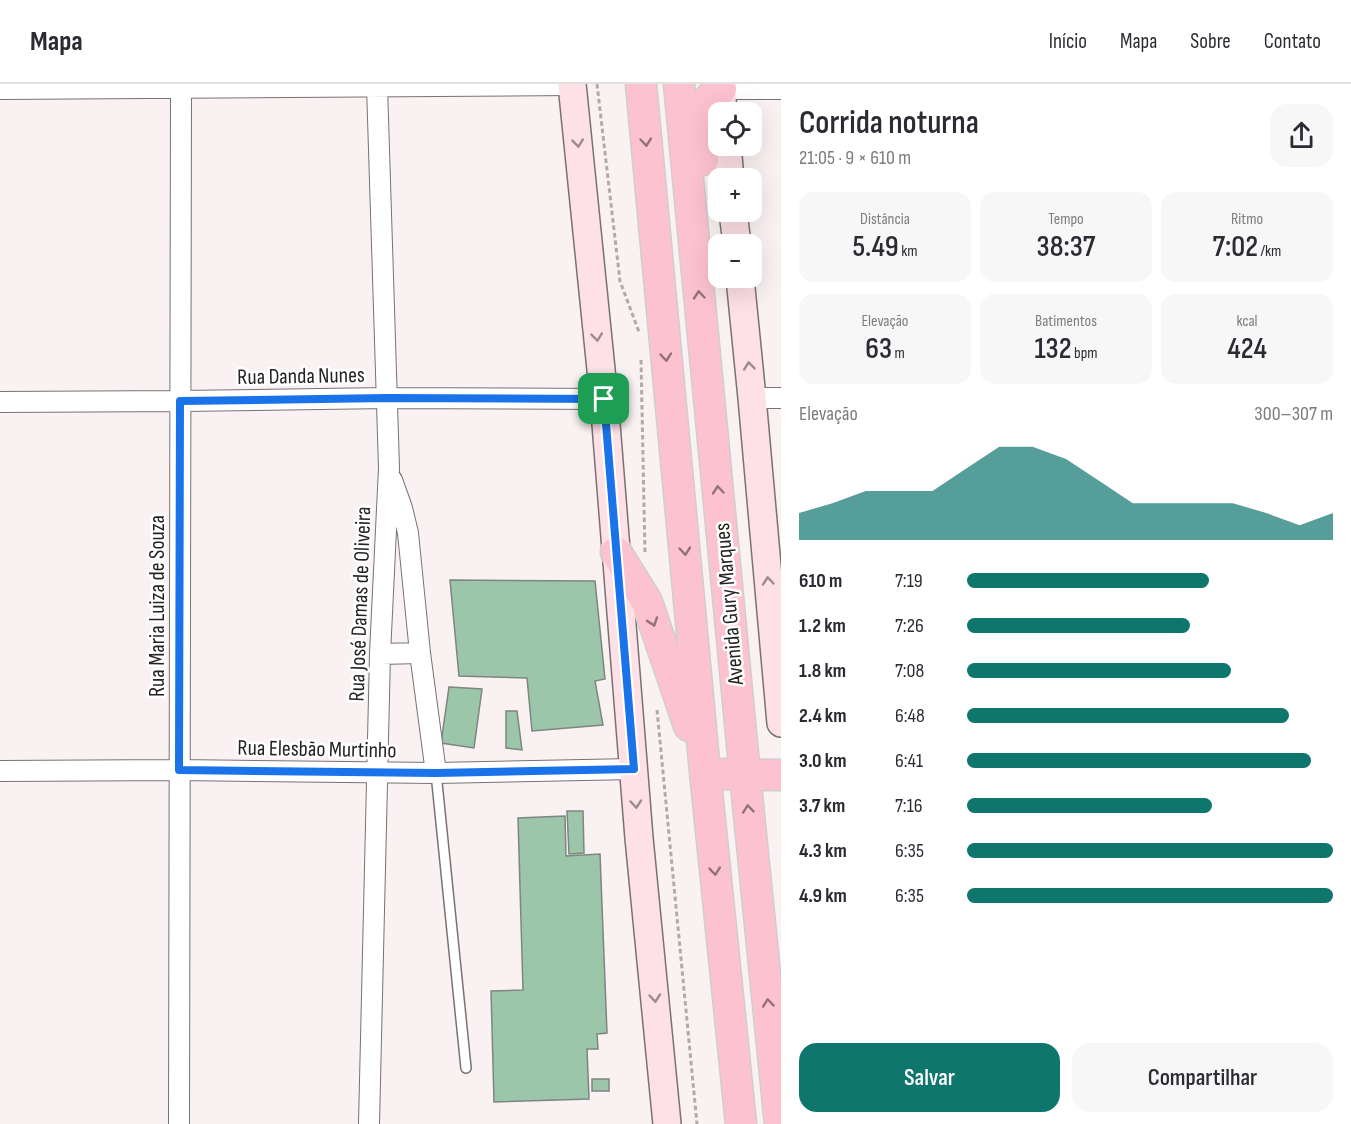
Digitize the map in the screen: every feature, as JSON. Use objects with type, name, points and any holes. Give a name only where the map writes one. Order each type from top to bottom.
[{"type":"main road","name":"Avenida Gury Marques","points":[[641,84],[705,772],[741,1124]]},
{"type":"main road","name":"Avenida Gury Marques","points":[[679,84],[780,1124]]},
{"type":"main road","points":[[572,85],[604,399],[634,769],[667,1124]]},
{"type":"main road","points":[[695,252],[705,220],[701,133],[705,110],[711,97],[722,95]]},
{"type":"main road","name":"Avenida Gury Marques","points":[[741,288],[781,723]]},
{"type":"main road","points":[[616,552],[646,602],[705,772],[781,775]]},
{"type":"street","points":[[0,88],[572,85]]},
{"type":"street","name":"Rua José Damas de Oliveira","points":[[369,1124],[380,654],[388,468],[377,86]]},
{"type":"street","name":"Rua Maria Luiza de Souza","points":[[179,1124],[181,87]]},
{"type":"street","points":[[722,95],[781,90]]},
{"type":"street","name":"Rua Danda Nunes","points":[[0,402],[387,398],[604,399]]},
{"type":"street","points":[[752,398],[781,398]]},
{"type":"street","points":[[388,468],[408,533],[420,653],[436,773]]},
{"type":"street","points":[[380,654],[420,653]]},
{"type":"street","name":"Rua Elesbão Murtinho","points":[[0,771],[179,770],[436,773],[634,769]]},
{"type":"lane","points":[[436,773],[466,1068]]},
{"type":"building","points":[[450,580],[595,581],[605,679],[595,681],[603,725],[532,731],[527,678],[459,676]]},
{"type":"building","points":[[449,687],[482,689],[474,748],[441,743]]},
{"type":"building","points":[[506,711],[517,711],[522,750],[506,748]]},
{"type":"building","points":[[567,811],[583,811],[584,853],[569,854]]},
{"type":"building","points":[[565,816],[566,856],[600,854],[607,1033],[597,1034],[598,1049],[587,1049],[589,1099],[494,1102],[491,991],[523,990],[518,818]]},
{"type":"building","points":[[592,1079],[609,1079],[609,1091],[592,1091]]},
{"type":"route","points":[[387,398],[604,399],[634,769],[436,773],[179,770],[180,401],[387,398]]}]
